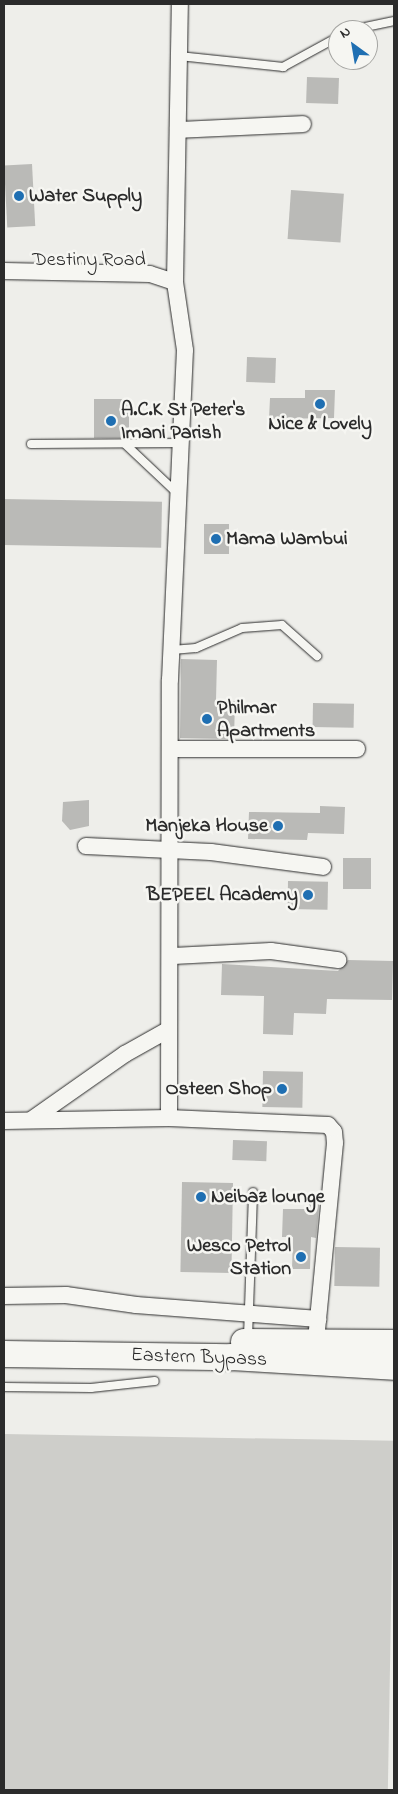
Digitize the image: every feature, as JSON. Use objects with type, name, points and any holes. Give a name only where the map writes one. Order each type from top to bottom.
[{"type":"main road","name":"Eastern Bypass","points":[[4,1339],[248,1342],[317,1331],[394,1343]]},
{"type":"main road","name":"Eastern Bypass","points":[[4,1354],[232,1357],[394,1367]]},
{"type":"street","points":[[169,1118],[168,1030],[173,956],[170,850],[172,650],[185,350],[175,282],[180,4]]},
{"type":"street","points":[[178,130],[302,124]]},
{"type":"street","points":[[4,271],[150,274],[175,282]]},
{"type":"street","name":"Destiny Road","points":[[4,281],[175,282]]},
{"type":"street","points":[[171,749],[357,749]]},
{"type":"street","points":[[86,846],[170,850],[323,867]]},
{"type":"street","points":[[173,956],[272,951],[338,960]]},
{"type":"street","points":[[31,1120],[125,1054],[168,1030]]},
{"type":"street","points":[[4,1121],[169,1118],[320,1123],[334,1132],[317,1331],[249,1314],[66,1295],[4,1296]]},
{"type":"lane","points":[[378,24],[394,21]]},
{"type":"lane","points":[[179,56],[283,67],[328,42]]},
{"type":"lane","points":[[124,443],[178,494]]},
{"type":"lane","points":[[31,444],[181,443]]},
{"type":"lane","points":[[172,650],[196,648],[242,628],[282,625],[317,656]]},
{"type":"lane","points":[[248,1342],[253,1192]]},
{"type":"lane","points":[[4,1387],[91,1388],[155,1381]]},
{"type":"shaded area","points":[[4,1434],[394,1441],[388,1790],[4,1790]]},
{"type":"building","points":[[307,77],[339,78],[338,104],[306,103]]},
{"type":"building","name":"Water Supply","points":[[32,164],[35,226],[7,227],[4,165]]},
{"type":"building","points":[[291,190],[344,194],[340,243],[288,239]]},
{"type":"building","points":[[247,357],[276,358],[275,383],[246,382]]},
{"type":"building","points":[[305,390],[335,390],[334,418],[269,419],[270,398],[305,398]]},
{"type":"building","name":"A.C.K St Peter's Imani Parish","points":[[94,399],[129,399],[129,438],[94,438]]},
{"type":"building","points":[[4,499],[162,502],[161,548],[4,545]]},
{"type":"building","name":"Mama Wambui","points":[[204,524],[229,524],[229,554],[204,554]]},
{"type":"building","points":[[181,659],[217,660],[216,700],[235,701],[234,739],[180,738]]},
{"type":"building","points":[[313,703],[354,704],[354,728],[313,727]]},
{"type":"building","points":[[89,800],[89,826],[70,830],[62,821],[63,802]]},
{"type":"building","name":"Manjeka House","points":[[320,806],[345,807],[344,834],[308,833],[307,840],[248,839],[249,812],[320,813]]},
{"type":"building","points":[[343,858],[371,858],[371,889],[343,889]]},
{"type":"building","name":"BEPEEL Academy","points":[[288,881],[328,882],[328,910],[288,909]]},
{"type":"building","points":[[348,960],[393,961],[392,1000],[327,999],[326,1014],[294,1013],[293,1035],[263,1034],[264,996],[221,995],[222,964],[338,971]]},
{"type":"building","name":"Osteen Shop","points":[[263,1071],[303,1072],[302,1108],[262,1107]]},
{"type":"building","points":[[233,1140],[267,1141],[266,1161],[232,1160]]},
{"type":"building","points":[[182,1182],[233,1183],[231,1273],[180,1272]]},
{"type":"building","points":[[309,1193],[320,1194],[316,1238],[311,1237],[310,1269],[292,1269],[293,1237],[282,1237],[283,1209],[309,1209]]},
{"type":"building","points":[[335,1247],[380,1248],[379,1287],[334,1286]]},
{"type":"place","name":"Water Supply","points":[[19,196]]},
{"type":"place","name":"Nice & Lovely","points":[[320,404]]},
{"type":"place","name":"A.C.K St Peter's Imani Parish","points":[[111,421]]},
{"type":"place","name":"Mama Wambui","points":[[216,539]]},
{"type":"place","name":"Philmar Apartments","points":[[207,719]]},
{"type":"place","name":"Manjeka House","points":[[278,826]]},
{"type":"place","name":"BEPEEL Academy","points":[[308,895]]},
{"type":"place","name":"Osteen Shop","points":[[282,1089]]},
{"type":"place","name":"Neibaz lounge","points":[[201,1197]]},
{"type":"place","name":"Wesco Petrol Station","points":[[301,1257]]}]
